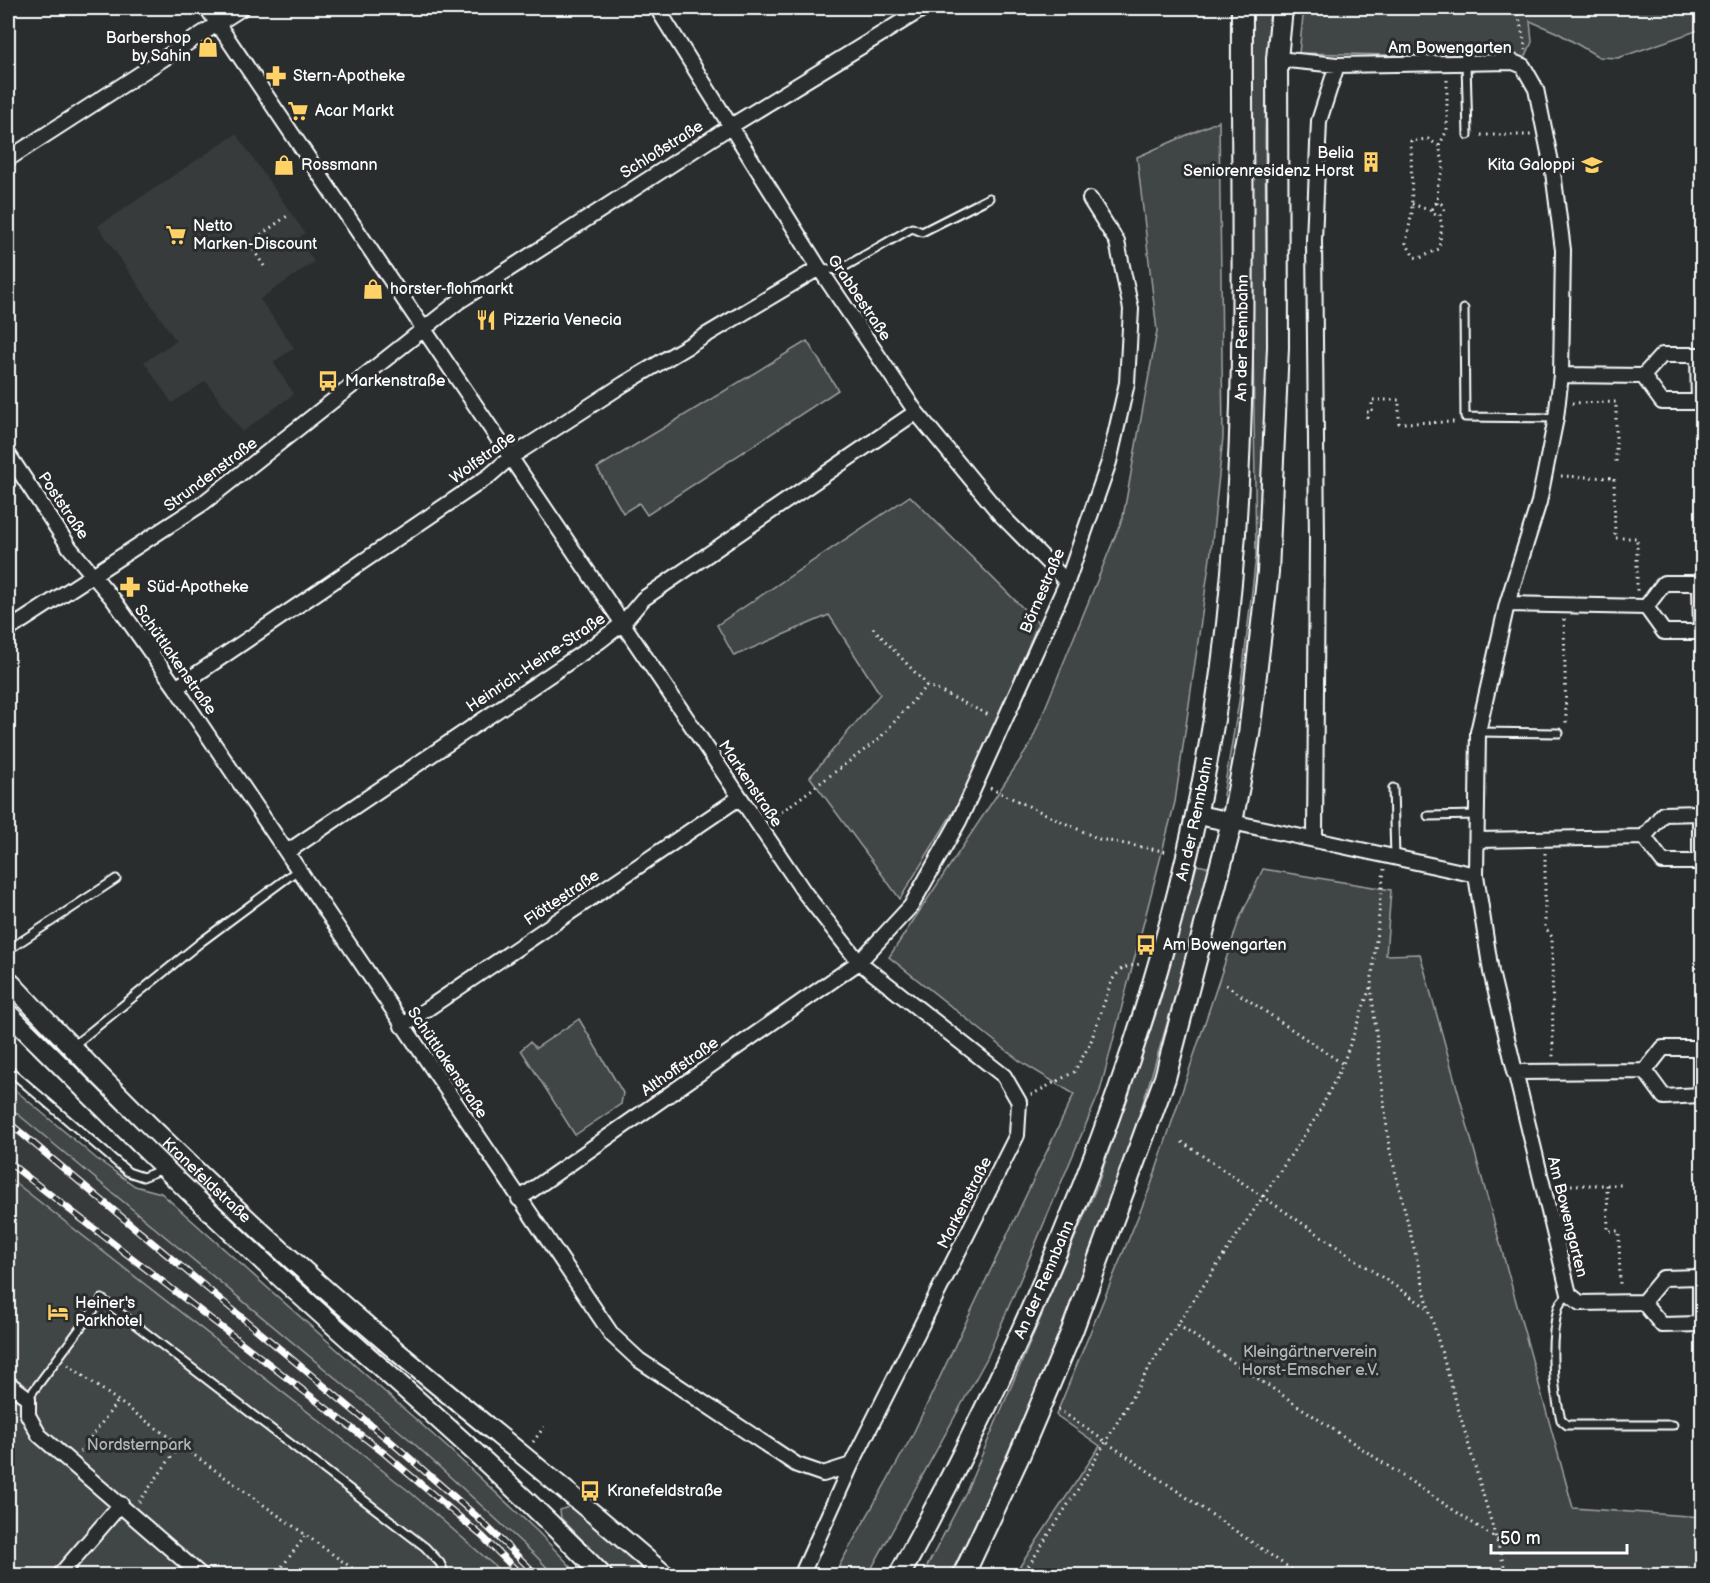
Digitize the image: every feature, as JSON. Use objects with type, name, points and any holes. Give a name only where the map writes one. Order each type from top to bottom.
[{"type":"main road","name":"An der Rennbahn","points":[[899,1575],[990,1402],[1069,1224],[1119,1091],[1161,959],[1198,815],[1215,711],[1235,525],[1241,350],[1242,8]]},
{"type":"main road","points":[[963,1575],[1043,1401],[1072,1331],[1165,1078],[1232,822],[1249,734],[1268,572],[1278,347],[1277,59],[1282,8]]},
{"type":"street","name":"Markenstraße","points":[[207,8],[804,892],[859,962],[1004,1076],[1019,1102],[1017,1135],[1005,1162],[851,1465],[801,1575]]},
{"type":"street","points":[[8,159],[242,8]]},
{"type":"street","name":"Grabbestraße","points":[[657,8],[819,268],[916,412],[1000,514],[1067,582]]},
{"type":"street","name":"Schloßstraße","points":[[423,330],[458,302],[530,254],[731,126],[924,8]]},
{"type":"street","name":"Am Bowengarten","points":[[1277,59],[1337,65],[1513,62],[1523,66],[1536,89],[1553,172],[1563,250],[1561,375],[1556,418],[1539,502],[1507,604],[1478,732],[1476,875],[1491,972],[1569,1294],[1580,1303],[1643,1302]]},
{"type":"street","points":[[1315,840],[1317,539],[1314,240],[1319,121],[1337,65]]},
{"type":"street","name":"Börnestraße","points":[[859,962],[911,906],[959,821],[1067,582],[1109,462],[1127,383],[1131,309],[1117,242],[1090,199]]},
{"type":"street","name":"Wolfstraße","points":[[176,688],[479,483],[511,457],[624,384],[819,268]]},
{"type":"street","name":"Strundenstraße","points":[[8,630],[202,504],[423,330]]},
{"type":"street","points":[[1561,375],[1643,376],[1662,355],[1698,355],[1699,402],[1662,402],[1643,376]]},
{"type":"street","name":"Heinrich-Heine-Straße","points":[[287,852],[622,624],[643,599],[916,412]]},
{"type":"street","name":"Poststraße","points":[[8,454],[70,548],[94,576]]},
{"type":"street","name":"Schüttlakenstraße","points":[[94,576],[176,688],[597,1317],[612,1335],[639,1360],[797,1465],[823,1474],[851,1465]]},
{"type":"street","points":[[1507,604],[1641,607],[1664,632],[1701,632],[1700,583],[1664,583],[1641,607]]},
{"type":"street","name":"Flöttestraße","points":[[402,1026],[739,798]]},
{"type":"street","points":[[1477,840],[1644,837],[1663,814],[1700,813],[1700,862],[1663,862],[1644,837]]},
{"type":"street","points":[[1198,815],[1476,875]]},
{"type":"street","name":"Althoffstraße","points":[[519,1199],[859,962]]},
{"type":"street","name":"Kranefeldstraße","points":[[8,980],[177,1156],[394,1349],[666,1575]]},
{"type":"street","name":"Kranefeldstraße","points":[[8,1013],[164,1169],[283,1280],[424,1404],[546,1518],[603,1575]]},
{"type":"street","points":[[1663,1047],[1700,1048],[1700,1095],[1664,1096],[1645,1071],[1663,1047]]},
{"type":"street","points":[[1514,1072],[1645,1071]]},
{"type":"street","points":[[1700,1277],[1700,1324],[1662,1324],[1643,1302],[1664,1278],[1700,1277]]},
{"type":"street","points":[[8,1383],[28,1398],[26,1409],[34,1430],[202,1575]]},
{"type":"street","points":[[59,1575],[121,1504]]},
{"type":"lane","points":[[1466,63],[1468,135]]},
{"type":"lane","points":[[819,268],[839,270],[912,228],[922,232],[989,198]]},
{"type":"lane","points":[[1464,309],[1465,417],[1556,418]]},
{"type":"lane","points":[[1478,732],[1559,733]]},
{"type":"lane","points":[[1390,856],[1393,788]]},
{"type":"lane","points":[[1428,816],[1477,815]]},
{"type":"lane","points":[[71,1048],[201,942],[298,869]]},
{"type":"lane","points":[[8,950],[116,879]]},
{"type":"lane","points":[[8,1069],[128,1172],[143,1177],[164,1169]]},
{"type":"lane","points":[[1569,1294],[1558,1306],[1554,1344],[1555,1398],[1561,1420],[1567,1425],[1673,1425]]},
{"type":"lane","points":[[28,1398],[60,1359],[102,1299],[425,1547],[440,1563],[446,1575]]},
{"type":"path","points":[[1517,8],[1527,58],[1523,66]]},
{"type":"path","points":[[1432,212],[1437,204],[1444,166],[1439,146],[1447,130],[1447,63]]},
{"type":"path","points":[[1468,135],[1545,134]]},
{"type":"path","points":[[1439,146],[1428,139],[1411,141],[1412,204],[1406,243],[1414,257],[1420,258],[1439,249],[1442,225],[1439,215]]},
{"type":"path","points":[[1412,204],[1439,215]]},
{"type":"path","points":[[1437,204],[1444,209],[1439,215]]},
{"type":"path","points":[[264,266],[249,243],[290,214]]},
{"type":"path","points":[[1698,355],[1702,346],[1702,239]]},
{"type":"path","points":[[1367,418],[1367,412],[1372,412],[1372,400],[1399,400],[1399,423],[1456,422],[1465,417]]},
{"type":"path","points":[[1558,403],[1616,402],[1616,463]]},
{"type":"path","points":[[1699,402],[1702,407],[1702,477]]},
{"type":"path","points":[[1544,476],[1614,478],[1615,538],[1637,538],[1641,607]]},
{"type":"path","points":[[1559,733],[1566,733],[1564,605]]},
{"type":"path","points":[[873,627],[927,685],[1004,722]]},
{"type":"path","points":[[1701,632],[1702,717]]},
{"type":"path","points":[[760,828],[879,740],[927,685]]},
{"type":"path","points":[[1700,813],[1701,724]]},
{"type":"path","points":[[977,782],[1058,822],[1099,839],[1188,855]]},
{"type":"path","points":[[1545,839],[1545,927],[1552,937],[1553,1072]]},
{"type":"path","points":[[1022,1575],[1106,1444],[1155,1358],[1317,1116],[1343,1064],[1371,985],[1390,856]]},
{"type":"path","points":[[1019,1102],[1074,1072],[1090,1044],[1112,980],[1122,968],[1161,959]]},
{"type":"path","points":[[1226,985],[1343,1064]]},
{"type":"path","points":[[1371,985],[1389,1146],[1429,1309],[1507,1575]]},
{"type":"path","points":[[1700,1277],[1702,1269],[1702,1129]]},
{"type":"path","points":[[1182,1142],[1429,1309]]},
{"type":"path","points":[[1542,1185],[1625,1185]]},
{"type":"path","points":[[1607,1185],[1608,1231],[1619,1231],[1620,1302]]},
{"type":"path","points":[[1178,1325],[1498,1540]]},
{"type":"path","points":[[60,1359],[363,1575]]},
{"type":"path","points":[[82,1449],[118,1401]]},
{"type":"path","points":[[1043,1401],[1301,1575]]},
{"type":"path","points":[[140,1501],[180,1445]]},
{"type":"path","points":[[275,1575],[306,1535]]},
{"type":"shaded area","points":[[236,134],[305,233],[300,237],[309,249],[307,251],[314,262],[260,299],[294,348],[273,362],[294,394],[242,432],[206,381],[172,403],[144,362],[176,341],[98,226]]},
{"type":"shaded area","points":[[8,1106],[409,1439],[554,1575],[505,1575],[410,1491],[8,1177]]},
{"type":"green space","points":[[1253,8],[1270,8],[1266,106],[1268,444],[1264,527],[1256,610],[1232,777],[1225,798],[1223,795],[1239,702],[1256,556],[1251,199]]},
{"type":"green space","points":[[1304,8],[1702,8],[1702,29],[1618,58],[1599,57],[1558,33],[1530,21],[1532,42],[1525,58],[1299,53]]},
{"type":"green space","points":[[1219,121],[1223,437],[1211,551],[1175,802],[1100,1091],[987,1358],[868,1575],[834,1575],[911,1438],[1074,1094],[1021,1062],[889,957],[1030,745],[1123,517],[1157,331],[1137,157]]},
{"type":"green space","points":[[807,341],[838,390],[647,515],[639,503],[623,513],[597,468]]},
{"type":"green space","points":[[910,496],[1038,623],[1000,715],[958,804],[900,899],[810,777],[880,694],[829,615],[734,656],[717,625]]},
{"type":"green space","points":[[1197,865],[1212,868],[1139,1115],[1088,1260],[1023,1419],[950,1575],[922,1576],[966,1492],[1097,1186],[1160,1002]]},
{"type":"green space","name":"Kleingärtnerverein Horst-Emscher e.V.","points":[[1263,869],[1391,890],[1386,955],[1420,954],[1573,1508],[1702,1517],[1702,1575],[1014,1575],[1100,1446],[1056,1415],[1151,1185],[1239,920]]},
{"type":"green space","points":[[579,1019],[623,1093],[621,1104],[575,1135],[521,1050],[530,1042],[536,1048]]},
{"type":"green space","points":[[8,1084],[97,1159],[135,1186],[161,1193],[448,1448],[538,1532],[579,1575],[554,1575],[409,1439],[8,1106]]},
{"type":"green space","name":"Nordsternpark","points":[[8,1177],[410,1492],[505,1575],[8,1575]]},
{"type":"green space","points":[[568,1507],[651,1575],[616,1575],[561,1518],[560,1510]]},
{"type":"railway","points":[[8,1122],[390,1441],[476,1516],[538,1576]]},
{"type":"railway","points":[[8,1162],[384,1453],[483,1537],[522,1576]]},
{"type":"place","name":"Barbershop by Sahin","points":[[208,47]]},
{"type":"place","name":"Stern-Apotheke","points":[[276,76]]},
{"type":"place","name":"Acar Markt","points":[[298,111]]},
{"type":"place","name":"Belia Seniorenresidenz Horst","points":[[1371,162]]},
{"type":"place","name":"Rossmann","points":[[284,165]]},
{"type":"place","name":"Kita Galoppi","points":[[1592,165]]},
{"type":"place","name":"Netto Marken-Discount","points":[[176,235]]},
{"type":"place","name":"horster-flohmarkt","points":[[373,289]]},
{"type":"place","name":"Pizzeria Venecia","points":[[486,320]]},
{"type":"place","name":"Markenstraße","points":[[328,381]]},
{"type":"place","name":"Süd-Apotheke","points":[[130,587]]},
{"type":"place","name":"Am Bowengarten","points":[[1146,945]]},
{"type":"place","name":"Heiner's Parkhotel","points":[[58,1312]]},
{"type":"place","name":"Kranefeldstraße","points":[[590,1491]]}]
